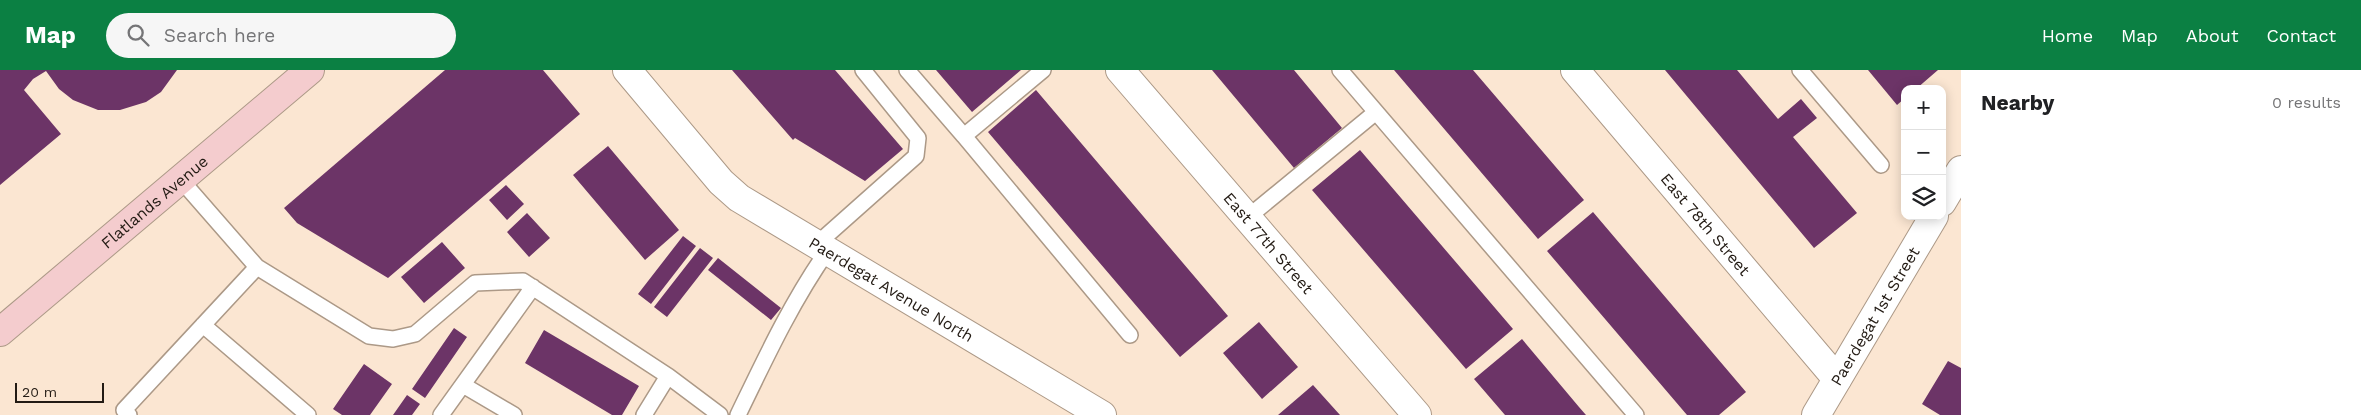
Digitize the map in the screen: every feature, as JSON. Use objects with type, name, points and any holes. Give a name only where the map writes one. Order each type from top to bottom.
[{"type":"main road","name":"Flatlands Avenue","points":[[0,332],[310,70]]},
{"type":"street","name":"Paerdegat Avenue North","points":[[627,70],[721,182],[739,198],[1095,413]]},
{"type":"street","name":"East 77th Street","points":[[1120,70],[1417,415]]},
{"type":"street","name":"East 78th Street","points":[[1575,70],[1837,379]]},
{"type":"street","points":[[1946,195],[1961,170]]},
{"type":"street","name":"Paerdegat 1st Street","points":[[1816,415],[1932,220]]},
{"type":"lane","points":[[738,415],[770,350],[814,270],[822,247],[916,156],[918,138],[863,70]]},
{"type":"lane","points":[[907,70],[1130,335]]},
{"type":"lane","points":[[964,136],[1043,70]]},
{"type":"lane","points":[[1800,70],[1881,165]]},
{"type":"lane","points":[[1344,72],[1376,112],[1636,415]]},
{"type":"lane","points":[[1247,218],[1376,112]]},
{"type":"lane","points":[[182,180],[257,267],[369,336],[392,338],[414,334],[474,283],[523,281],[668,376],[720,415]]},
{"type":"lane","points":[[129,415],[124,410],[257,267]]},
{"type":"lane","points":[[441,415],[533,287]]},
{"type":"lane","points":[[203,325],[308,415]]},
{"type":"lane","points":[[644,415],[668,376]]},
{"type":"lane","points":[[463,384],[514,415]]},
{"type":"building","points":[[0,70],[177,70],[161,92],[146,102],[120,110],[98,110],[73,100],[59,89],[46,71],[33,79],[24,90],[61,134],[0,185]]},
{"type":"building","points":[[445,70],[543,70],[580,114],[388,278],[297,223],[284,208]]},
{"type":"building","points":[[732,70],[835,70],[903,149],[865,181],[795,138],[793,140]]},
{"type":"building","points":[[936,70],[1021,70],[972,112]]},
{"type":"building","points":[[1212,70],[1294,70],[1342,128],[1294,168]]},
{"type":"building","points":[[1394,70],[1473,70],[1584,200],[1538,239]]},
{"type":"building","points":[[1665,70],[1737,70],[1778,119],[1801,99],[1817,118],[1793,137],[1857,213],[1814,248]]},
{"type":"building","points":[[1868,70],[1938,70],[1921,85],[1901,85],[1901,102],[1897,105]]},
{"type":"building","points":[[1036,90],[1228,316],[1180,357],[988,132]]},
{"type":"building","points":[[608,146],[679,230],[645,260],[573,175]]},
{"type":"building","points":[[1360,150],[1513,329],[1466,369],[1312,190]]},
{"type":"building","points":[[506,185],[524,204],[507,220],[489,200]]},
{"type":"building","points":[[1593,212],[1746,392],[1719,415],[1687,415],[1547,251]]},
{"type":"building","points":[[527,213],[550,238],[529,257],[507,232]]},
{"type":"building","points":[[683,236],[696,246],[651,304],[638,294]]},
{"type":"building","points":[[442,242],[465,268],[424,303],[401,277]]},
{"type":"building","points":[[700,248],[713,258],[667,317],[654,307]]},
{"type":"building","points":[[718,258],[781,308],[771,320],[708,270]]},
{"type":"building","points":[[1259,322],[1298,367],[1262,399],[1223,353]]},
{"type":"building","points":[[454,328],[467,337],[425,398],[412,389]]},
{"type":"building","points":[[544,330],[639,386],[622,415],[612,415],[525,363]]},
{"type":"building","points":[[1522,339],[1586,415],[1505,415],[1474,379]]},
{"type":"building","points":[[1948,361],[1961,368],[1961,415],[1940,415],[1922,404]]},
{"type":"building","points":[[364,364],[392,384],[370,415],[342,415],[333,409]]},
{"type":"building","points":[[1313,385],[1340,415],[1278,415]]},
{"type":"building","points":[[407,395],[420,404],[412,415],[393,415]]}]
